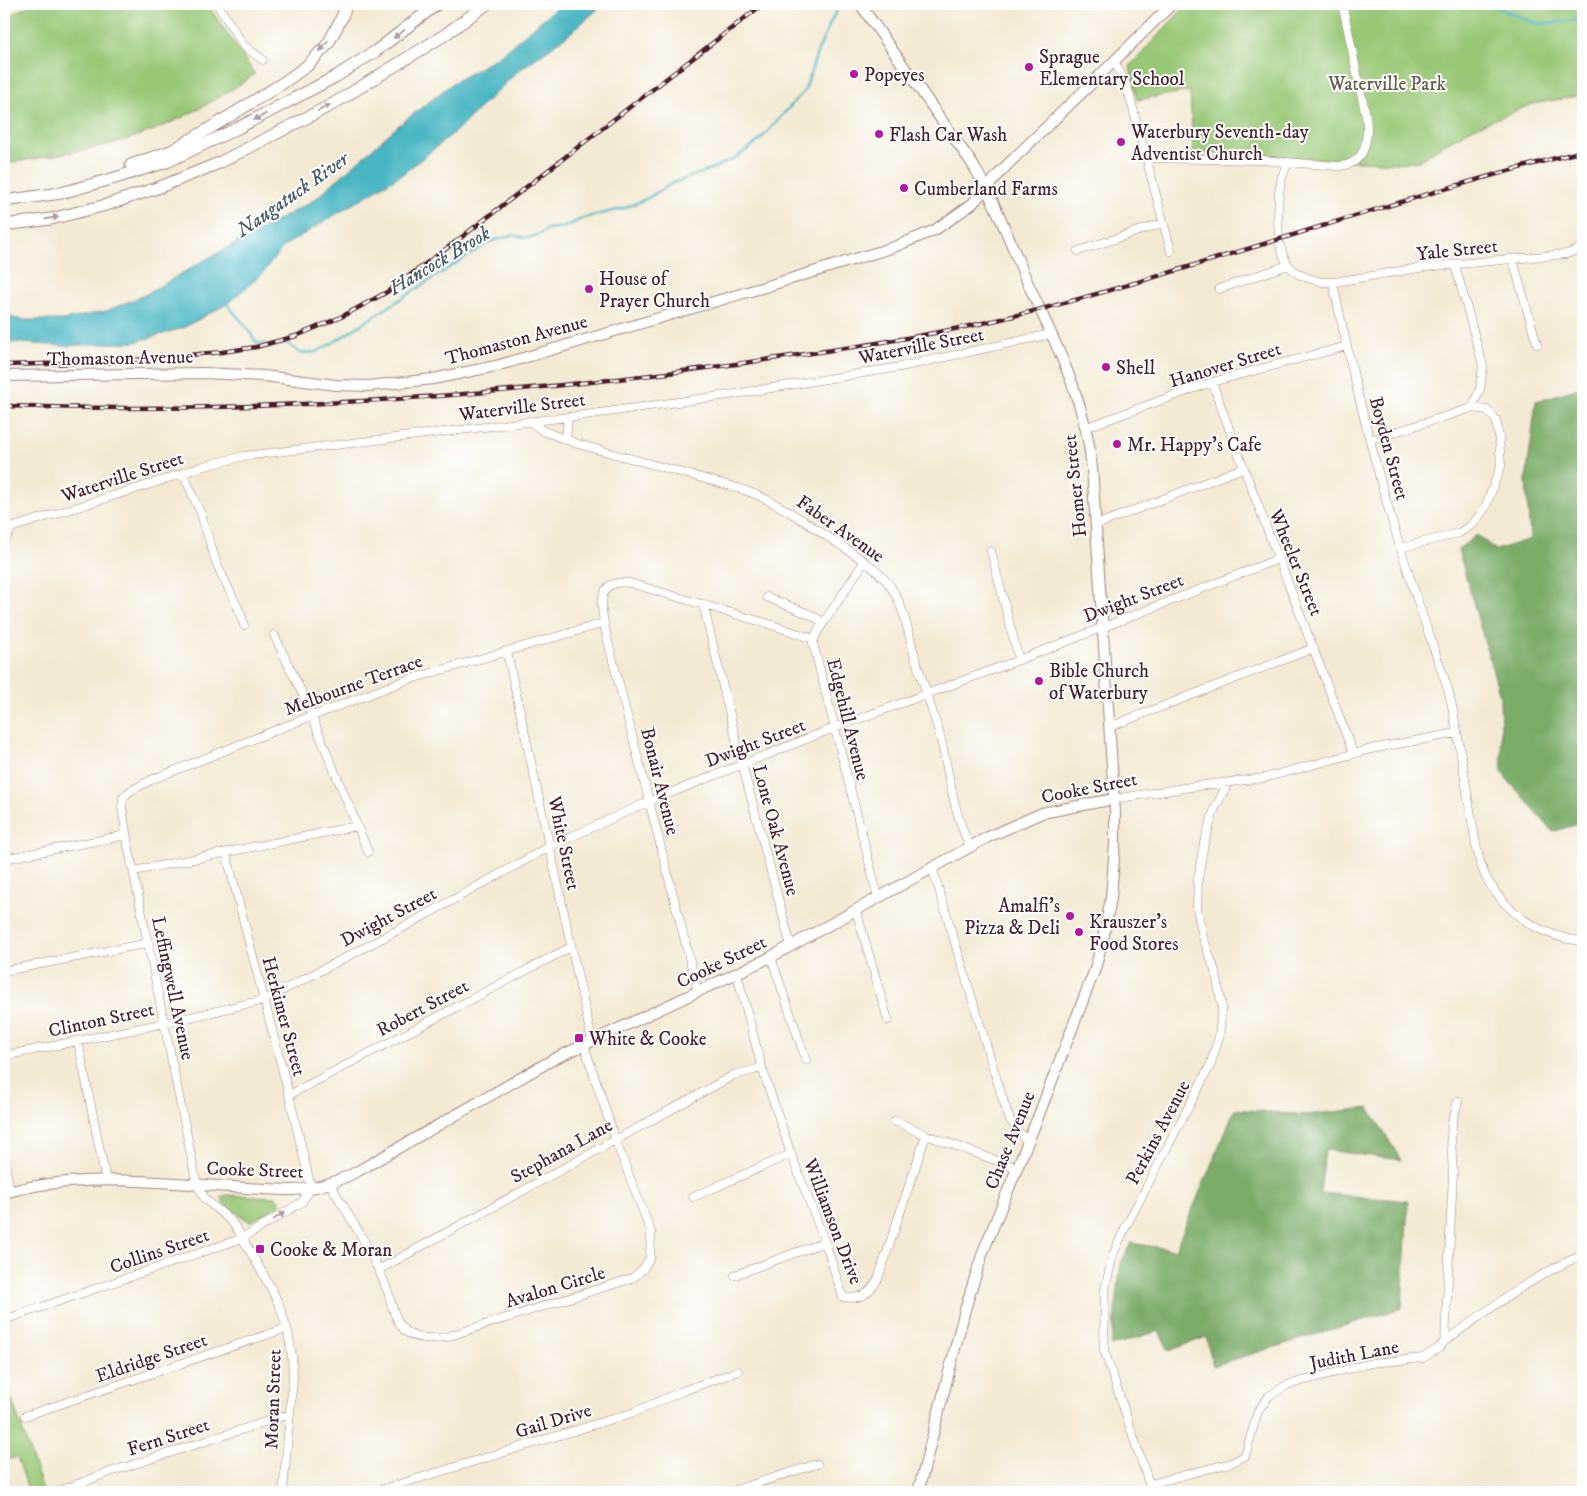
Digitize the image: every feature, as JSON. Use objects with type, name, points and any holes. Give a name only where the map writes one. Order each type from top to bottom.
[{"type":"highway","points":[[4,201],[60,188],[112,172],[171,151],[212,128],[283,83],[308,64],[328,44],[347,4]]},
{"type":"highway","points":[[4,201],[61,193],[169,161],[238,128],[335,77],[376,51],[437,4]]},
{"type":"highway","points":[[390,69],[475,4]]},
{"type":"highway","points":[[4,225],[51,219],[97,207],[177,180],[219,163],[333,104],[443,36],[487,4]]},
{"type":"main road","name":"Homer Street","points":[[860,4],[986,188],[1076,392],[1087,426],[1091,453],[1114,800]]},
{"type":"main road","name":"Thomaston Avenue","points":[[4,376],[205,373],[264,376],[368,386],[407,382],[496,366],[780,283],[912,241],[929,234],[972,204],[1009,163],[1172,4]]},
{"type":"main road","name":"Cooke Street","points":[[7,1192],[47,1184],[106,1181],[274,1189],[311,1188],[330,1184],[358,1171],[539,1068],[588,1043],[771,958],[970,846],[1035,815],[1114,800]]},
{"type":"main road","name":"Chase Avenue","points":[[918,1492],[975,1276],[988,1238],[1084,1001],[1103,940],[1113,883],[1114,800]]},
{"type":"street","points":[[217,4],[244,46],[263,60]]},
{"type":"street","points":[[1145,158],[1261,160],[1346,165],[1359,158],[1365,146],[1367,131],[1342,4]]},
{"type":"street","points":[[1114,61],[1127,86],[1171,251]]},
{"type":"street","points":[[1288,163],[1280,186],[1278,225],[1282,252],[1288,265],[1303,276],[1322,282],[1333,282]]},
{"type":"street","points":[[1078,251],[1163,223]]},
{"type":"street","name":"Yale Street","points":[[1333,282],[1414,269],[1566,254],[1583,248]]},
{"type":"street","points":[[1513,260],[1537,344]]},
{"type":"street","points":[[1219,288],[1288,265]]},
{"type":"street","points":[[1455,265],[1483,366],[1480,388],[1472,408]]},
{"type":"street","name":"Boyden Street","points":[[1333,282],[1370,440],[1400,548],[1449,695],[1474,833],[1488,880],[1510,909],[1529,924],[1550,935],[1569,940],[1583,941]]},
{"type":"street","name":"Waterville Street","points":[[8,529],[213,463],[256,454],[530,422],[750,392],[893,368],[1051,334]]},
{"type":"street","name":"Hanover Street","points":[[1087,426],[1212,382],[1347,346]]},
{"type":"street","name":"Wheeler Street","points":[[1212,382],[1243,468],[1314,648],[1352,753]]},
{"type":"street","points":[[1370,440],[1472,408],[1488,410],[1496,420],[1500,438],[1501,466],[1485,508],[1473,524],[1459,533],[1400,548]]},
{"type":"street","points":[[566,440],[568,417]]},
{"type":"street","name":"Faber Avenue","points":[[530,422],[539,430],[566,440],[760,495],[781,506],[882,576],[896,594],[928,694],[960,819],[970,846]]},
{"type":"street","points":[[1096,525],[1243,468]]},
{"type":"street","points":[[183,473],[204,522],[217,565],[241,614],[244,625]]},
{"type":"street","points":[[4,541],[8,529]]},
{"type":"street","points":[[991,551],[1019,660]]},
{"type":"street","name":"Dwight Street","points":[[264,1000],[402,928],[549,847],[650,801],[834,728],[1019,660],[1278,559]]},
{"type":"street","name":"Edgehill Avenue","points":[[864,562],[823,622],[814,639],[834,728],[878,897]]},
{"type":"street","name":"Bonair Avenue","points":[[698,992],[601,609],[604,593],[608,587],[616,583],[630,583],[703,604]]},
{"type":"street","points":[[767,597],[823,622]]},
{"type":"street","points":[[703,604],[814,639]]},
{"type":"street","name":"Lone Oak Avenue","points":[[703,604],[742,764],[791,946]]},
{"type":"street","name":"Melbourne Terrace","points":[[123,798],[132,789],[166,773],[404,681],[604,623]]},
{"type":"street","points":[[274,635],[312,716],[368,852]]},
{"type":"street","points":[[1109,727],[1314,648]]},
{"type":"street","name":"White Street","points":[[507,652],[571,947],[588,1043]]},
{"type":"street","name":"Cooke Street","points":[[1114,800],[1197,786],[1264,778],[1352,753],[1457,734]]},
{"type":"street","name":"Perkins Avenue","points":[[1151,1488],[1104,1350],[1105,1289],[1113,1255],[1121,1237],[1210,1066],[1219,1037],[1222,1007],[1216,974],[1203,937],[1197,909],[1204,843],[1215,808],[1228,783]]},
{"type":"street","name":"Leffingwell Avenue","points":[[123,798],[122,807],[126,835],[197,1185]]},
{"type":"street","points":[[134,871],[357,826]]},
{"type":"street","points":[[4,859],[126,835]]},
{"type":"street","name":"Herkimer Street","points":[[226,853],[289,1095],[311,1188]]},
{"type":"street","points":[[932,866],[1003,1100],[1010,1120],[1028,1143]]},
{"type":"street","points":[[856,910],[888,1020]]},
{"type":"street","points":[[4,972],[149,943]]},
{"type":"street","name":"Robert Street","points":[[289,1095],[571,947]]},
{"type":"street","points":[[771,958],[806,1060]]},
{"type":"street","name":"Williamson Drive","points":[[737,974],[762,1068],[791,1154],[844,1297],[854,1299],[870,1291],[878,1279],[926,1135]]},
{"type":"street","name":"Clinton Street","points":[[4,1056],[165,1023],[264,1000]]},
{"type":"street","points":[[78,1041],[106,1181]]},
{"type":"street","name":"Avalon Circle","points":[[330,1184],[380,1269],[398,1321],[406,1331],[417,1337],[431,1339],[446,1337],[633,1278],[643,1269],[650,1258],[651,1232],[615,1139],[588,1043]]},
{"type":"street","name":"Stephana Lane","points":[[380,1269],[734,1075],[762,1068]]},
{"type":"street","points":[[1445,1341],[1453,1173],[1451,1139],[1452,1123],[1458,1101]]},
{"type":"street","points":[[895,1121],[926,1135],[1017,1168]]},
{"type":"street","points":[[694,1197],[791,1154]]},
{"type":"street","points":[[4,1158],[7,1192]]},
{"type":"street","name":"Moran Street","points":[[197,1185],[205,1199],[231,1221],[243,1238],[271,1288],[287,1328],[291,1344],[293,1367],[283,1492]]},
{"type":"street","name":"Collins Street","points":[[4,1320],[243,1238],[302,1202],[311,1188]]},
{"type":"street","points":[[735,1275],[825,1242]]},
{"type":"street","name":"Judith Lane","points":[[1151,1488],[1231,1463],[1245,1456],[1258,1412],[1269,1396],[1286,1385],[1371,1363],[1423,1358],[1532,1280],[1583,1255]]},
{"type":"street","name":"Eldridge Street","points":[[25,1416],[287,1328]]},
{"type":"street","name":"Gail Drive","points":[[374,1492],[635,1412],[680,1392],[738,1371]]},
{"type":"street","name":"Fern Street","points":[[57,1492],[107,1473],[290,1414]]},
{"type":"street","points":[[729,1492],[817,1464]]},
{"type":"green space","points":[[32,4],[207,4],[255,74],[201,108],[143,134],[102,146],[4,164],[4,19]]},
{"type":"green space","name":"Waterville Park","points":[[1187,4],[1583,4],[1583,95],[1533,104],[1476,127],[1444,144],[1419,161],[1396,163],[1193,152],[1190,91],[1137,100],[1130,66]]},
{"type":"green space","points":[[1583,387],[1583,822],[1553,832],[1502,773],[1500,696],[1458,549],[1477,535],[1496,550],[1530,539],[1526,481],[1536,401]]},
{"type":"green space","points":[[1369,1108],[1401,1160],[1325,1150],[1320,1193],[1408,1201],[1402,1308],[1213,1366],[1206,1337],[1169,1351],[1159,1331],[1111,1346],[1121,1262],[1131,1243],[1175,1250],[1235,1109],[1305,1115]]},
{"type":"green space","points":[[227,1195],[276,1197],[280,1201],[280,1205],[250,1222],[224,1204],[222,1197]]},
{"type":"green space","points":[[4,1376],[43,1490],[29,1492],[17,1457],[4,1461]]},
{"type":"water","points":[[561,4],[604,4],[569,34],[517,72],[455,132],[404,173],[284,246],[263,273],[227,304],[183,328],[136,342],[65,346],[4,342],[4,316],[23,320],[64,320],[106,311],[147,294],[314,200],[398,126],[453,83],[499,56]]},
{"type":"waterway","name":"Hancock Brook","points":[[225,302],[245,325],[257,343],[272,345],[287,343],[300,353],[316,352],[489,242],[512,235],[528,238],[548,229],[564,227],[584,218],[625,208],[646,199],[673,183],[734,159],[759,141],[805,90],[817,53],[841,4]]},
{"type":"waterway","name":"Hancock Brook","points":[[1494,4],[1503,10],[1538,24],[1580,20],[1583,22]]},
{"type":"railway","points":[[4,365],[111,362],[222,352],[256,347],[296,336],[341,317],[387,292],[458,240],[763,4]]},
{"type":"railway","points":[[4,406],[186,408],[368,401],[458,395],[639,377],[865,345],[967,326],[1074,300],[1437,191],[1583,151]]},
{"type":"place","name":"Sprague Elementary School","points":[[1029,67]]},
{"type":"place","name":"Popeyes","points":[[854,74]]},
{"type":"place","name":"Flash Car Wash","points":[[879,134]]},
{"type":"place","name":"Waterbury Seventh-day Adventist Church","points":[[1121,142]]},
{"type":"place","name":"Cumberland Farms","points":[[904,188]]},
{"type":"place","name":"House of Prayer Church","points":[[589,289]]},
{"type":"place","name":"Shell","points":[[1106,367]]},
{"type":"place","name":"Mr. Happy's Cafe","points":[[1117,444]]},
{"type":"place","name":"Bible Church of Waterbury","points":[[1039,681]]},
{"type":"place","name":"Amalfi's Pizza & Deli","points":[[1070,916]]},
{"type":"place","name":"Krauszer's Food Stores","points":[[1079,932]]},
{"type":"place","name":"White & Cooke","points":[[579,1038]]},
{"type":"place","name":"Cooke & Moran","points":[[260,1249]]},
{"type":"water label","name":"Naugatuck River","points":[[292,194]]}]
